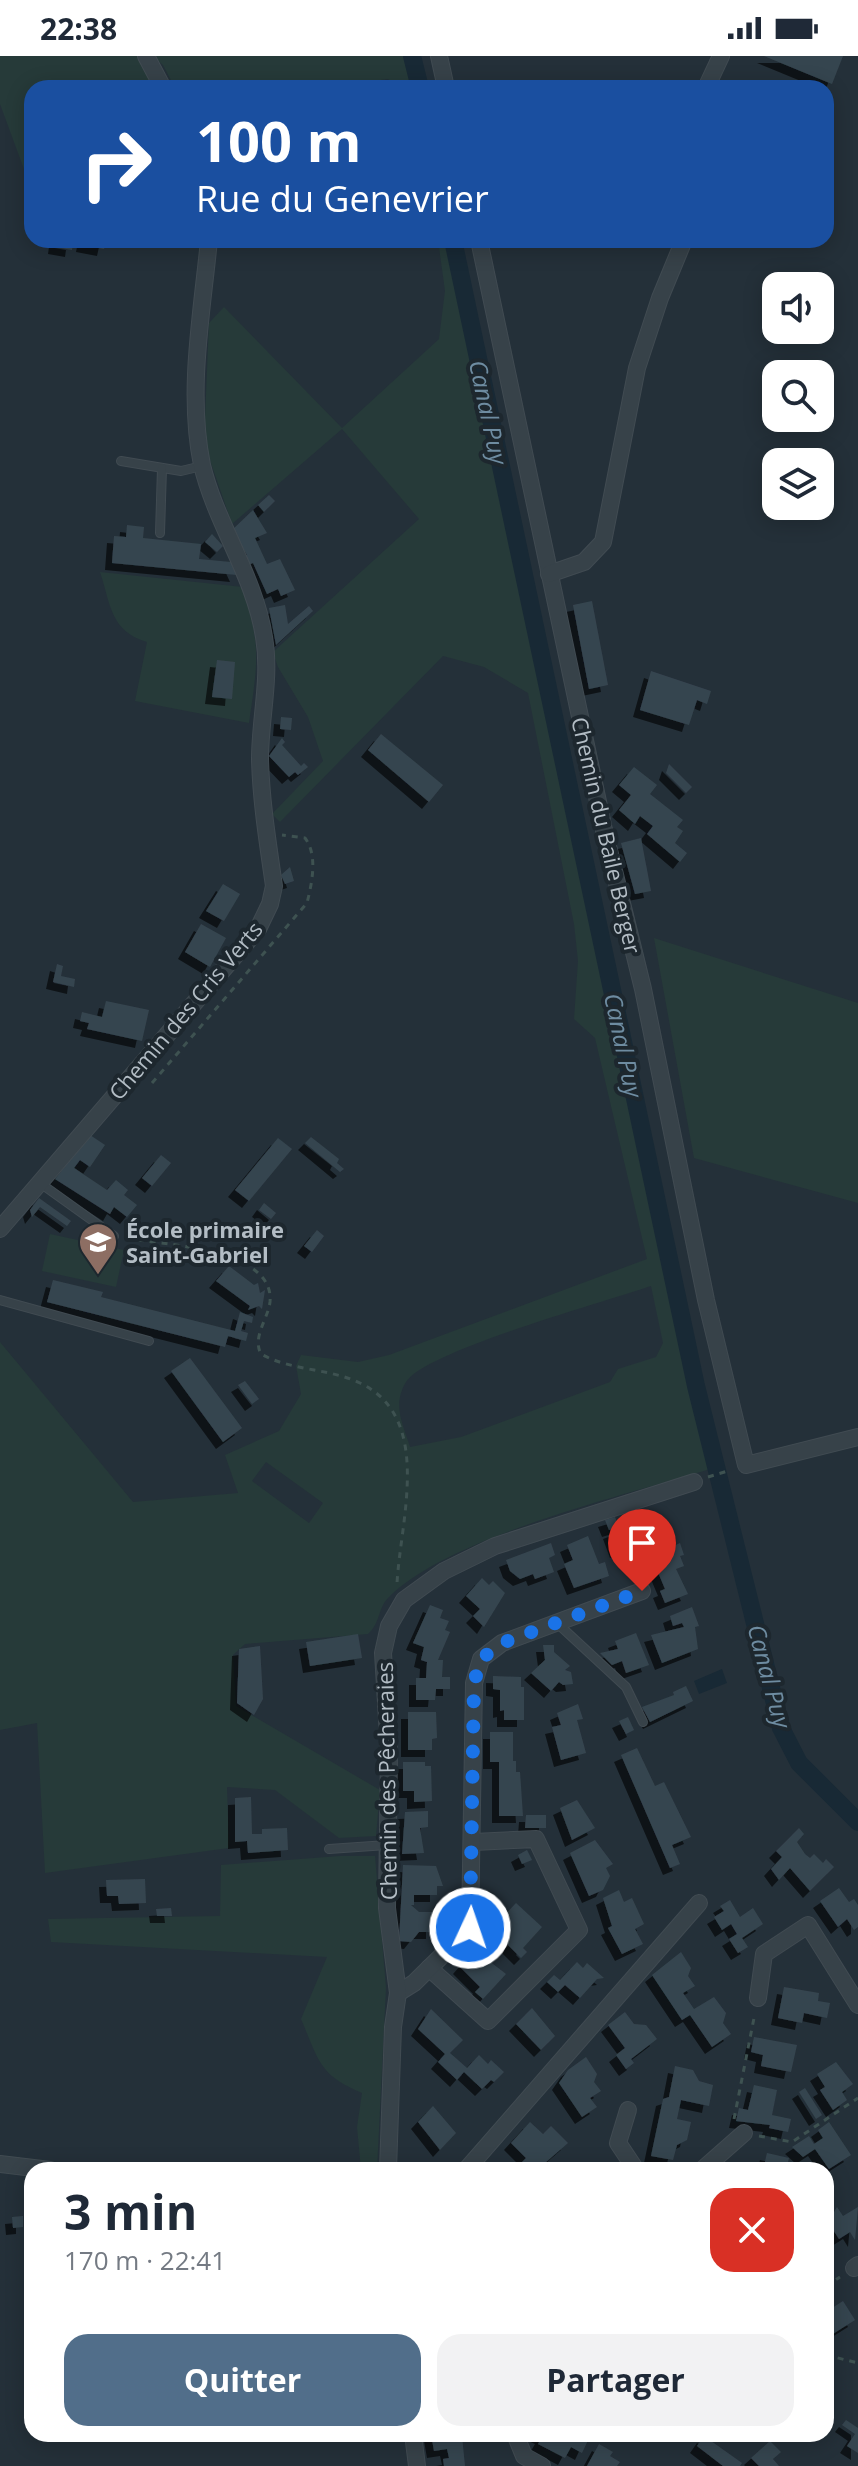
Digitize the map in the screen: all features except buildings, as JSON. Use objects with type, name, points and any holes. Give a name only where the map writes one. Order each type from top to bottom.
[{"type":"street","points":[[146,56],[159,80]]},
{"type":"street","points":[[439,56],[444,80]]},
{"type":"street","points":[[710,80],[721,56]]},
{"type":"street","name":"Chemin des Cris Verts","points":[[0,1229],[258,929],[270,904],[274,886],[260,758],[266,693],[265,639],[258,608],[203,466],[196,390],[208,248]]},
{"type":"street","name":"Chemin du Baile Berger","points":[[481,248],[604,830],[643,989],[706,1300],[746,1465],[858,1437]]},
{"type":"street","points":[[549,574],[584,562],[603,542],[637,368],[681,248]]},
{"type":"street","name":"Chemin des Pêcheraies","points":[[388,2162],[393,2027],[398,1993],[387,1908],[389,1752],[383,1653],[389,1626],[404,1600],[444,1571],[495,1546],[702,1479]]},
{"type":"street","points":[[398,1993],[470,1928],[474,1842],[474,1683],[481,1659],[502,1643],[642,1591]]},
{"type":"street","points":[[429,1968],[488,2021],[579,1930],[536,1839],[474,1842]]},
{"type":"street","points":[[473,2162],[699,1903]]},
{"type":"street","points":[[758,1998],[764,1954],[808,1925],[858,2005]]},
{"type":"street","points":[[628,2110],[618,2143],[631,2162]]},
{"type":"street","points":[[709,2162],[739,2126]]},
{"type":"street","points":[[414,2442],[417,2466]]},
{"type":"street","points":[[518,2442],[524,2456],[542,2466]]},
{"type":"lane","points":[[121,461],[181,471],[203,466]]},
{"type":"lane","points":[[160,533],[162,468]]},
{"type":"lane","points":[[39,1182],[114,1236]]},
{"type":"lane","points":[[0,1300],[149,1341]]},
{"type":"lane","points":[[557,1623],[626,1687],[643,1722]]},
{"type":"lane","points":[[329,1849],[388,1845]]},
{"type":"path","points":[[114,1236],[243,1259],[267,1282],[271,1293],[258,1339],[261,1354],[360,1383],[387,1401],[399,1423],[409,1463],[397,1590],[404,1600]]},
{"type":"path","points":[[702,1479],[725,1472]]},
{"type":"path","points":[[758,1998],[739,2126],[792,2142],[858,2098]]},
{"type":"path","points":[[834,2357],[858,2363]]},
{"type":"green space","points":[[0,56],[138,56],[150,80],[24,80],[24,169],[0,104]]},
{"type":"green space","points":[[153,56],[409,56],[414,80],[171,80],[163,65]]},
{"type":"green space","points":[[439,248],[451,248],[710,1469],[540,1520],[451,1556],[415,1576],[388,1598],[368,1634],[245,1644],[233,1655],[236,1706],[380,1790],[376,1836],[339,1838],[275,1790],[227,1787],[229,1848],[45,1873],[37,1723],[0,1730],[0,1342],[133,1502],[238,1493],[225,1455],[279,1431],[301,1394],[296,1366],[301,1355],[358,1362],[389,1355],[647,1259],[595,1038],[574,1019],[578,961],[574,924],[528,693],[484,667],[443,656],[280,822],[272,814],[323,761],[308,717],[278,667],[273,652],[419,519],[342,429],[232,524],[204,443],[209,323],[224,307],[342,428],[439,339],[445,291]],"holes":[[[651,1286],[663,1343],[656,1357],[618,1369],[610,1382],[461,1437],[410,1447],[399,1407],[402,1390],[420,1370],[446,1356]],[[266,1462],[323,1503],[309,1523],[252,1481]]]},
{"type":"green space","points":[[100,572],[243,587],[253,625],[256,654],[249,723],[135,701],[147,642],[119,624]]},
{"type":"green space","points":[[654,938],[858,1003],[858,1203],[694,1158]]},
{"type":"green space","points":[[50,1234],[124,1250],[116,1287],[42,1271]]},
{"type":"green space","points":[[375,1856],[386,1988],[377,2162],[360,2162],[357,2127],[362,2093],[337,2080],[322,2065],[301,2019],[327,1957],[51,1942],[48,1919],[220,1916],[221,1865]]},
{"type":"water","points":[[722,1669],[727,1683],[699,1694],[694,1681]]},
{"type":"waterway","name":"Canal Puy","points":[[412,56],[418,80]]},
{"type":"waterway","name":"Canal Puy","points":[[455,248],[696,1386],[781,1728],[799,1763],[858,1822]]},
{"type":"place","name":"École primaire Saint-Gabriel","points":[[98,1276]]},
{"type":"route","points":[[470,1928],[474,1842],[474,1683],[481,1659],[502,1643],[642,1591]]}]
